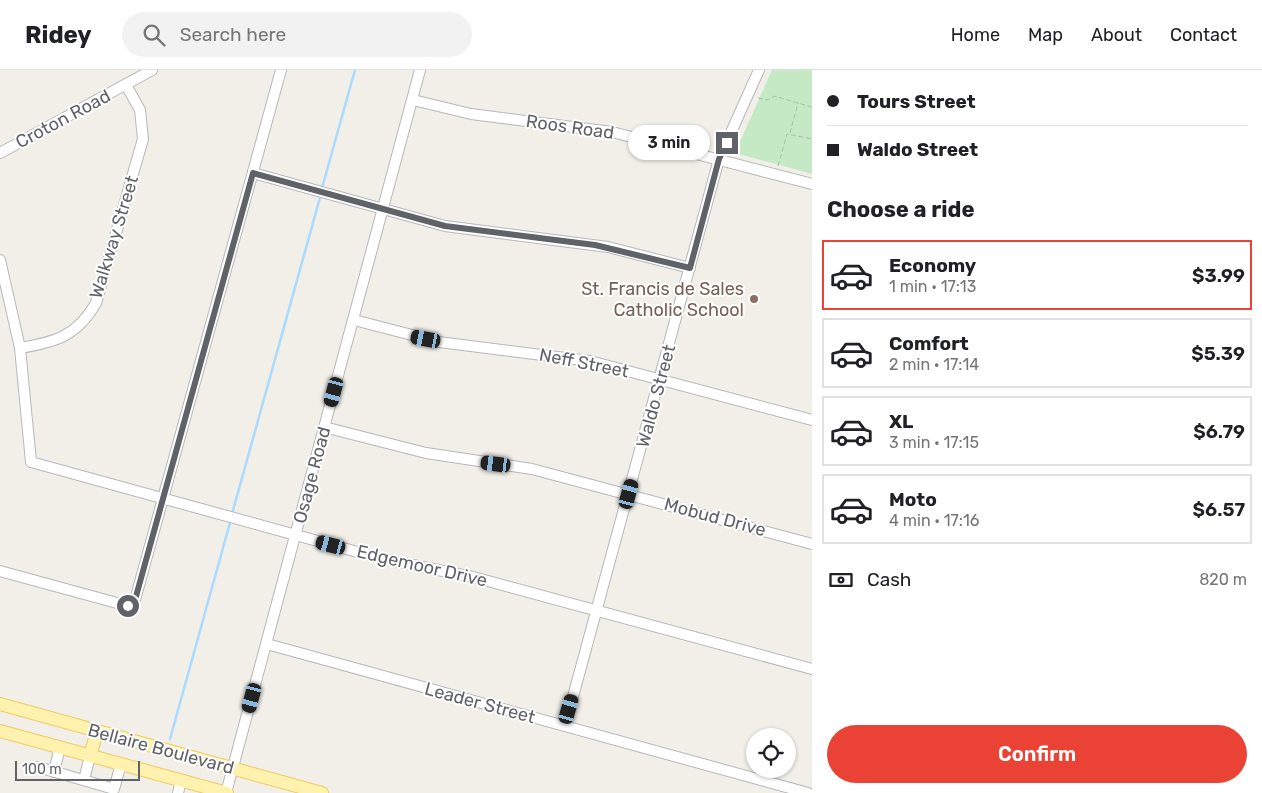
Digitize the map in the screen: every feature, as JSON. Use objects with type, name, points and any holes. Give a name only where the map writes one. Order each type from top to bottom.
[{"type":"main road","name":"Bellaire Boulevard","points":[[3,706],[322,793]]},
{"type":"main road","name":"Bellaire Boulevard","points":[[0,731],[121,764],[180,787],[227,793]]},
{"type":"main road","points":[[90,756],[97,731]]},
{"type":"street","name":"Croton Road","points":[[0,153],[152,70]]},
{"type":"street","points":[[0,571],[128,606],[135,600],[281,70]]},
{"type":"street","name":"Osage Road","points":[[227,793],[420,70]]},
{"type":"street","name":"Waldo Street","points":[[565,726],[661,380],[719,159],[759,70]]},
{"type":"street","name":"Walkway Street","points":[[20,348],[51,343],[64,337],[88,318],[96,303],[143,138],[140,110],[126,85]]},
{"type":"street","name":"Roos Road","points":[[413,100],[471,114],[612,132],[812,184]]},
{"type":"street","points":[[253,173],[445,226],[608,247],[690,268]]},
{"type":"street","points":[[0,260],[20,348]]},
{"type":"street","name":"Neff Street","points":[[354,320],[430,340],[569,357],[812,420]]},
{"type":"street","name":"Edgemoor Drive","points":[[20,348],[32,462],[383,559],[473,577],[812,669]]},
{"type":"street","name":"Mobud Drive","points":[[324,427],[426,454],[532,469],[812,544]]},
{"type":"street","name":"Leader Street","points":[[267,644],[808,793]]},
{"type":"street","points":[[54,772],[60,747]]},
{"type":"street","points":[[84,780],[90,756]]},
{"type":"street","points":[[38,767],[114,789],[121,764]]},
{"type":"path","points":[[748,95],[768,100],[774,96],[812,107]]},
{"type":"path","points":[[776,174],[798,103]]},
{"type":"path","points":[[789,133],[812,140]]},
{"type":"green space","points":[[772,70],[812,70],[812,174],[735,153]]},
{"type":"waterway","points":[[322,188],[355,70]]},
{"type":"waterway","points":[[232,514],[321,194]]},
{"type":"waterway","points":[[170,739],[231,519]]},
{"type":"place","name":"St. Francis de Sales Catholic School","points":[[754,299]]},
{"type":"route","points":[[128,606],[135,600],[253,173],[445,226],[494,234],[581,242],[690,268],[719,159],[727,143]]}]
